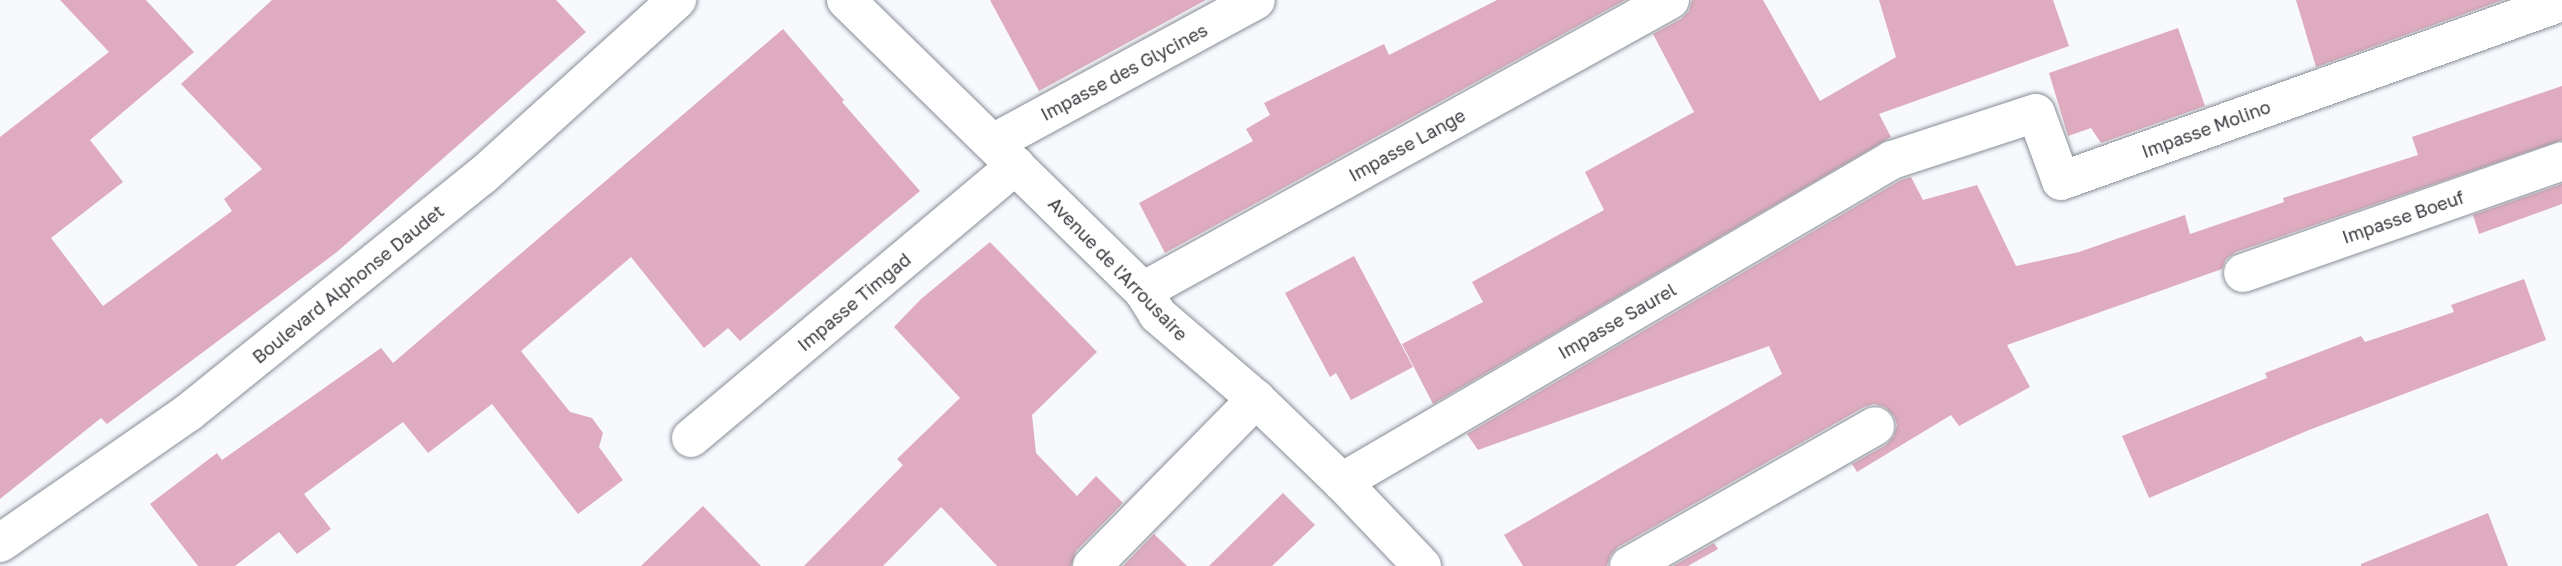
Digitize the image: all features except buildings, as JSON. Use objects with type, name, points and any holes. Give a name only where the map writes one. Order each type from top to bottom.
[{"type":"street","name":"Boulevard Alphonse Daudet","points":[[0,543],[189,412],[482,176],[677,0]]},
{"type":"street","name":"Avenue de l'Arrousaire","points":[[846,0],[1143,290],[1158,315],[1256,400],[1342,482],[1422,566]]},
{"type":"street","name":"Impasse des Glycines","points":[[1004,154],[1256,0]]},
{"type":"street","name":"Impasse Lange","points":[[1143,290],[1670,0]]},
{"type":"street","name":"Impasse Molino","points":[[1892,160],[2036,113],[2061,181],[2562,2]]},
{"type":"street","name":"Impasse Timgad","points":[[691,438],[1004,154]]},
{"type":"street","name":"Impasse Saurel","points":[[1342,482],[1892,160]]},
{"type":"street","name":"Impasse Boeuf","points":[[2244,273],[2562,161]]},
{"type":"street","points":[[1092,566],[1256,400]]},
{"type":"street","points":[[1629,566],[1875,426]]}]
